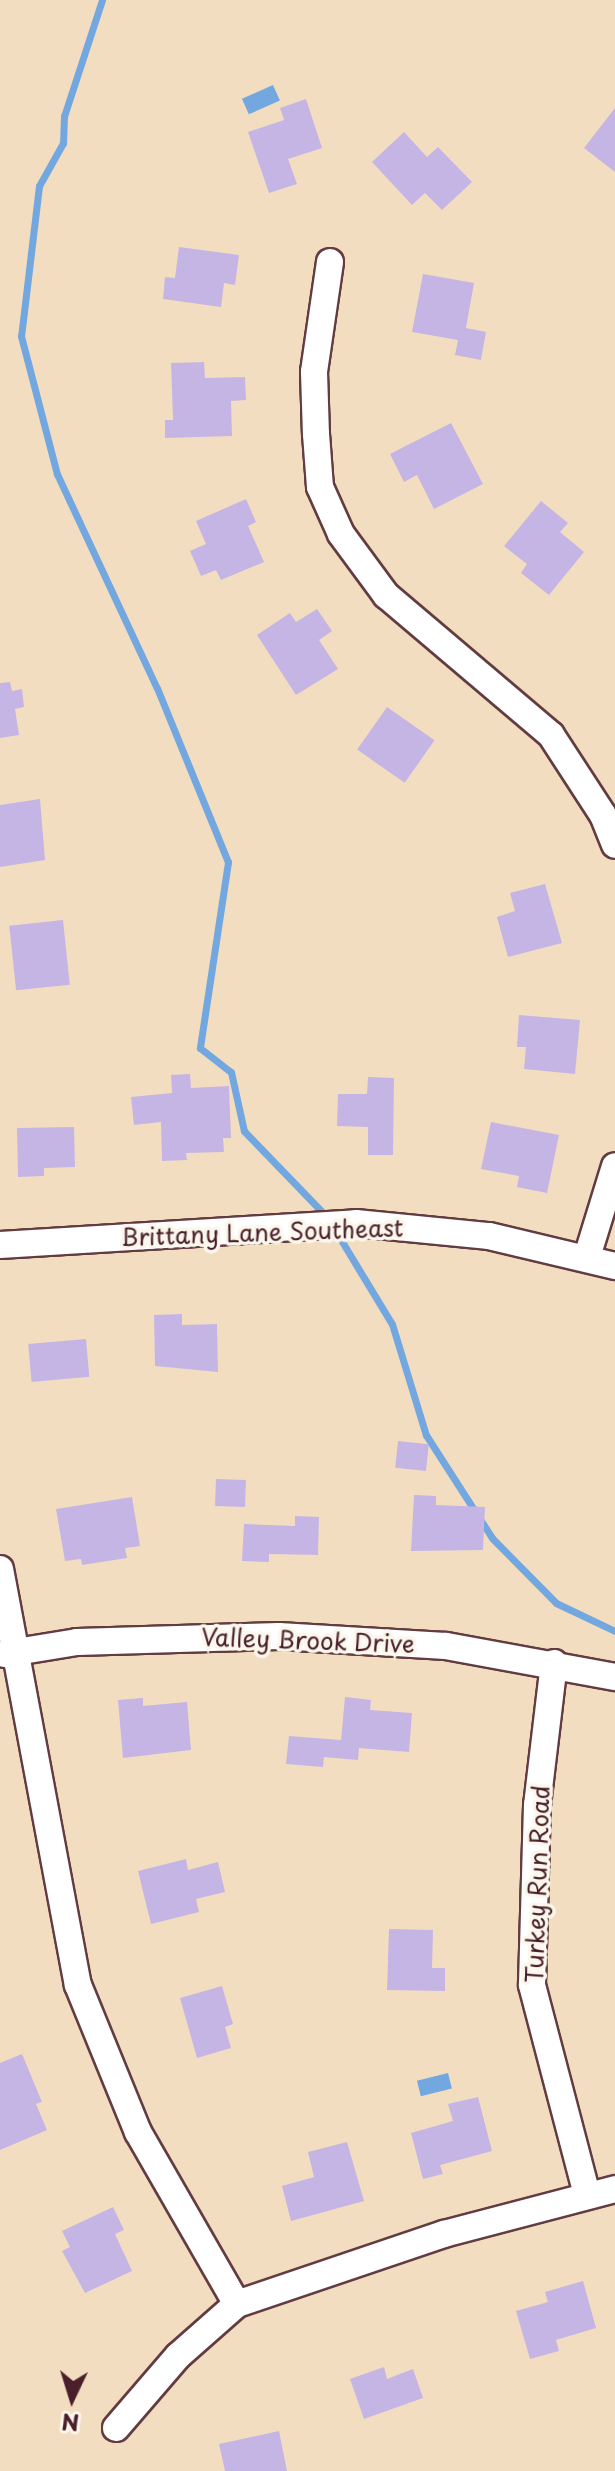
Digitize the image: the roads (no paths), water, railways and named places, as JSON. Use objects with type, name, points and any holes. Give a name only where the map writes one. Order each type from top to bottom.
[{"type":"street","points":[[330,262],[314,372],[316,434],[320,487],[341,534],[386,595],[551,735],[603,815],[615,845]]},
{"type":"street","points":[[587,1257],[615,1166]]},
{"type":"street","name":"Brittany Lane Southeast","points":[[0,1245],[356,1223],[442,1228],[587,1257],[615,1266]]},
{"type":"street","points":[[0,1569],[9,1653],[78,1985],[138,2132],[237,2304]]},
{"type":"street","name":"Valley Brook Drive","points":[[9,1653],[77,1642],[196,1635],[279,1636],[446,1646],[554,1663],[615,1677]]},
{"type":"street","name":"Turkey Run Road","points":[[554,1663],[537,1805],[532,1985],[587,2195]]},
{"type":"street","points":[[116,2428],[178,2356],[237,2304],[444,2234],[615,2189]]},
{"type":"water","points":[[273,85],[280,101],[249,114],[242,99]]},
{"type":"water","points":[[448,2073],[452,2089],[421,2096],[417,2081]]},
{"type":"waterway","points":[[102,0],[64,116],[63,143],[39,186],[21,336],[57,474],[157,688],[228,862],[200,1048],[231,1072],[244,1131],[329,1219]]},
{"type":"waterway","points":[[335,1230],[392,1324],[426,1435],[492,1538],[556,1603],[615,1631]]}]
